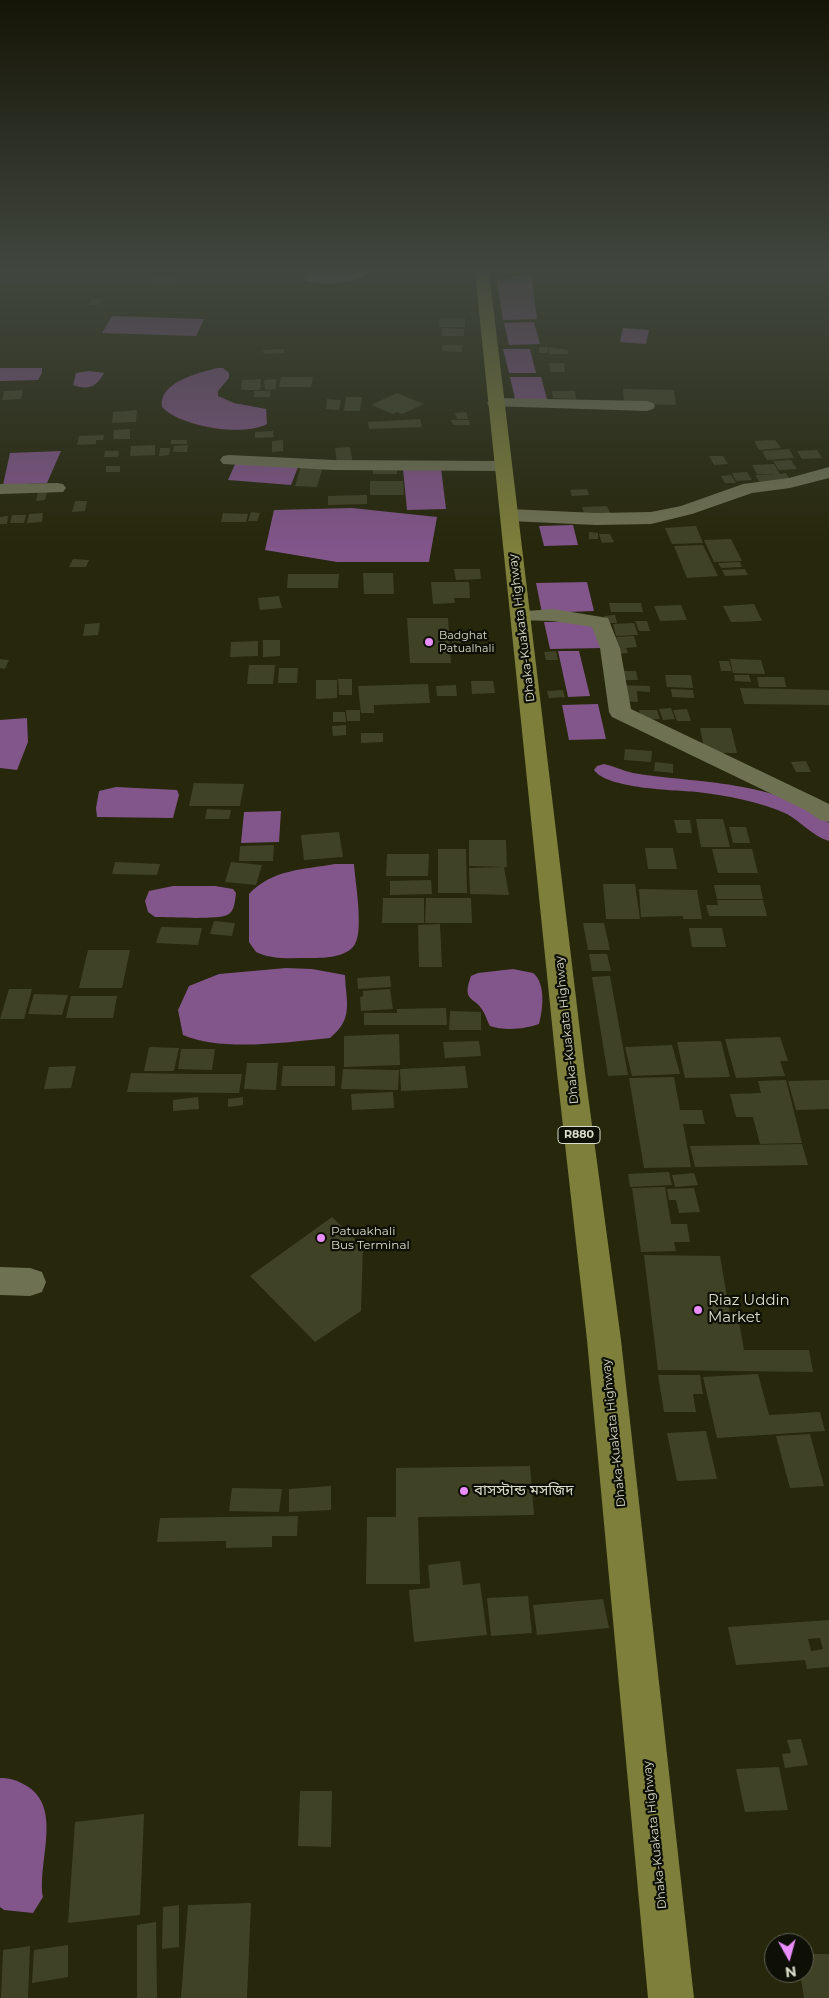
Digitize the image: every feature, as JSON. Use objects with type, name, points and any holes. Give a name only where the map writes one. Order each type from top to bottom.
[{"type":"main road","name":"Dhaka-Kuakata Highway","points":[[491,365],[502,466],[510,515],[571,1073],[604,1340],[671,1998]]},
{"type":"street","points":[[495,403],[647,406]]},
{"type":"street","points":[[229,460],[333,465],[502,466]]},
{"type":"street","points":[[510,515],[596,520],[651,518],[686,510],[749,488],[790,484],[829,472]]},
{"type":"street","points":[[0,489],[57,488]]},
{"type":"street","points":[[520,616],[553,615],[602,622],[610,648],[620,712],[813,805],[829,815]]},
{"type":"shaded area","points":[[507,365],[534,365],[536,373],[509,373]]},
{"type":"shaded area","points":[[0,368],[42,368],[42,373],[38,380],[0,381]]},
{"type":"shaded area","points":[[223,368],[229,373],[229,378],[218,391],[218,396],[234,403],[266,409],[267,424],[243,430],[213,428],[183,420],[162,407],[162,399],[172,385],[190,376]]},
{"type":"shaded area","points":[[89,371],[104,373],[92,386],[79,387],[73,385],[76,373]]},
{"type":"shaded area","points":[[510,377],[541,377],[547,399],[515,399]]},
{"type":"shaded area","points":[[61,451],[47,483],[3,485],[10,453]]},
{"type":"shaded area","points":[[236,462],[298,467],[291,485],[228,480]]},
{"type":"shaded area","points":[[441,468],[446,509],[407,510],[403,469]]},
{"type":"shaded area","points":[[352,508],[437,517],[429,562],[337,562],[265,550],[274,510]]},
{"type":"shaded area","points":[[573,525],[578,545],[544,546],[539,526]]},
{"type":"shaded area","points":[[587,582],[594,611],[542,613],[536,583]]},
{"type":"shaded area","points":[[596,621],[603,648],[550,649],[544,622]]},
{"type":"shaded area","points":[[558,651],[579,651],[590,696],[568,697]]},
{"type":"shaded area","points":[[598,704],[606,739],[569,740],[562,705]]},
{"type":"shaded area","points":[[27,718],[28,742],[17,770],[0,768],[0,720]]},
{"type":"shaded area","points":[[116,787],[177,790],[179,795],[173,818],[97,817],[96,808],[99,791]]},
{"type":"shaded area","points":[[281,811],[279,842],[241,843],[244,812]]},
{"type":"shaded area","points":[[335,864],[354,864],[359,920],[357,941],[353,947],[349,951],[332,957],[320,958],[275,957],[256,952],[249,942],[249,894],[258,886],[278,875]]},
{"type":"shaded area","points":[[173,886],[215,886],[233,889],[236,893],[233,909],[222,917],[204,918],[155,917],[148,912],[145,901],[149,891]]},
{"type":"shaded area","points":[[286,968],[312,969],[345,975],[346,1017],[338,1031],[330,1038],[236,1044],[199,1040],[183,1035],[178,1010],[189,986],[219,974]]},
{"type":"shaded area","points":[[513,969],[533,973],[540,983],[542,990],[542,1012],[539,1024],[515,1029],[490,1026],[480,1006],[468,995],[468,985],[471,976],[478,973]]},
{"type":"shaded area","points":[[0,1778],[7,1778],[25,1785],[37,1794],[43,1806],[46,1820],[46,1836],[42,1883],[43,1897],[33,1913],[4,1910],[0,1907]]},
{"type":"building","points":[[549,365],[564,365],[565,372],[550,372]]},
{"type":"building","points":[[281,377],[313,377],[311,387],[279,387]]},
{"type":"building","points":[[261,379],[260,390],[241,390],[242,380]]},
{"type":"building","points":[[276,379],[276,389],[265,390],[264,380]]},
{"type":"building","points":[[623,389],[674,390],[676,405],[624,404]]},
{"type":"building","points":[[23,390],[21,399],[2,400],[4,391]]},
{"type":"building","points":[[254,391],[270,391],[270,397],[254,397]]},
{"type":"building","points":[[552,391],[575,391],[576,399],[553,398]]},
{"type":"building","points":[[397,393],[424,404],[402,414],[397,412],[393,414],[371,405]]},
{"type":"building","points":[[346,397],[362,397],[360,411],[344,411]]},
{"type":"building","points":[[327,399],[341,400],[339,410],[326,409]]},
{"type":"building","points":[[137,410],[136,422],[112,423],[113,412]]},
{"type":"building","points":[[466,412],[468,419],[457,419],[455,413]]},
{"type":"building","points":[[420,419],[422,427],[369,429],[368,422]]},
{"type":"building","points":[[451,420],[469,420],[470,425],[453,425]]},
{"type":"building","points":[[130,429],[130,439],[113,439],[114,430]]},
{"type":"building","points":[[273,431],[274,437],[255,438],[255,432]]},
{"type":"building","points":[[104,435],[103,440],[96,440],[96,444],[77,445],[79,436]]},
{"type":"building","points":[[171,440],[187,440],[187,444],[171,444]]},
{"type":"building","points":[[283,440],[283,451],[272,452],[272,441]]},
{"type":"building","points":[[775,440],[781,448],[759,450],[754,441]]},
{"type":"building","points":[[155,445],[155,455],[130,456],[131,446]]},
{"type":"building","points":[[188,445],[187,452],[173,452],[174,446]]},
{"type":"building","points":[[350,447],[353,464],[337,464],[335,448]]},
{"type":"building","points":[[160,448],[170,448],[169,455],[159,456]]},
{"type":"building","points":[[789,449],[794,458],[767,460],[762,451]]},
{"type":"building","points":[[817,450],[822,458],[802,459],[797,451]]},
{"type":"building","points":[[105,451],[119,451],[118,457],[104,457]]},
{"type":"building","points":[[709,456],[723,456],[728,464],[714,465]]},
{"type":"building","points":[[791,460],[797,469],[779,470],[773,461]]},
{"type":"building","points":[[774,464],[780,474],[786,473],[790,479],[761,484],[755,475],[778,474],[757,474],[752,465]]},
{"type":"building","points":[[106,466],[120,466],[120,472],[106,472]]},
{"type":"building","points":[[301,466],[323,467],[317,487],[295,486]]},
{"type":"building","points":[[373,468],[397,468],[397,474],[373,474]]},
{"type":"building","points":[[747,472],[752,480],[736,481],[732,473]]},
{"type":"building","points":[[731,475],[736,483],[725,483],[721,476]]},
{"type":"building","points":[[370,481],[403,481],[404,495],[370,495]]},
{"type":"building","points":[[587,489],[589,495],[572,496],[570,490]]},
{"type":"building","points":[[38,492],[47,492],[45,500],[36,501]]},
{"type":"building","points":[[367,495],[367,504],[328,505],[328,496]]},
{"type":"building","points":[[75,501],[87,501],[85,511],[72,512]]},
{"type":"building","points":[[607,506],[611,515],[585,516],[582,507]]},
{"type":"building","points":[[251,512],[260,513],[257,521],[248,521]]},
{"type":"building","points":[[43,513],[42,522],[27,523],[29,514]]},
{"type":"building","points":[[223,513],[248,514],[246,522],[221,522]]},
{"type":"building","points":[[12,515],[26,515],[24,523],[10,523]]},
{"type":"building","points":[[8,516],[7,524],[0,524],[0,517]]},
{"type":"building","points":[[696,526],[703,543],[672,544],[665,528]]},
{"type":"building","points":[[589,532],[598,533],[598,539],[589,539]]},
{"type":"building","points":[[599,534],[610,534],[614,542],[602,543]]},
{"type":"building","points":[[731,539],[742,561],[714,562],[704,540]]},
{"type":"building","points":[[703,545],[718,576],[687,578],[674,546]]},
{"type":"building","points":[[73,559],[89,560],[86,567],[69,567]]},
{"type":"building","points":[[740,562],[742,567],[721,568],[718,563]]},
{"type":"building","points":[[454,569],[480,569],[481,579],[456,580]]},
{"type":"building","points":[[745,569],[748,575],[725,576],[722,570]]},
{"type":"building","points":[[363,573],[393,573],[394,594],[364,594]]},
{"type":"building","points":[[288,574],[339,574],[338,588],[287,588]]},
{"type":"building","points":[[431,582],[469,582],[470,598],[454,598],[455,603],[433,604]]},
{"type":"building","points":[[279,596],[282,608],[260,610],[258,598]]},
{"type":"building","points":[[609,603],[641,603],[643,612],[611,612]]},
{"type":"building","points":[[754,604],[762,621],[731,622],[723,606]]},
{"type":"building","points":[[681,605],[687,620],[660,621],[654,606]]},
{"type":"building","points":[[615,615],[617,623],[607,623],[604,616]]},
{"type":"building","points":[[407,618],[448,618],[451,663],[410,663]]},
{"type":"building","points":[[635,621],[647,621],[650,631],[639,631]]},
{"type":"building","points":[[100,623],[98,635],[83,636],[85,624]]},
{"type":"building","points":[[634,623],[638,635],[616,636],[613,624]]},
{"type":"building","points":[[452,636],[466,636],[467,642],[452,643]]},
{"type":"building","points":[[634,636],[637,647],[626,648],[628,653],[617,654],[615,648],[620,648],[616,637]]},
{"type":"building","points":[[263,640],[280,640],[280,656],[263,657]]},
{"type":"building","points":[[258,641],[258,656],[230,657],[231,642]]},
{"type":"building","points":[[556,651],[558,660],[546,660],[544,652]]},
{"type":"building","points":[[0,659],[9,660],[5,669],[0,668]]},
{"type":"building","points":[[730,659],[761,660],[765,674],[733,673]]},
{"type":"building","points":[[719,661],[729,661],[732,671],[721,671]]},
{"type":"building","points":[[249,665],[275,665],[273,684],[247,684]]},
{"type":"building","points":[[279,668],[298,668],[297,683],[278,683]]},
{"type":"building","points":[[621,671],[636,671],[638,680],[622,680]]},
{"type":"building","points":[[665,675],[691,675],[693,688],[667,687]]},
{"type":"building","points":[[734,675],[749,675],[751,682],[735,681]]},
{"type":"building","points":[[757,677],[784,677],[786,687],[759,687]]},
{"type":"building","points":[[338,679],[352,679],[352,695],[339,695]]},
{"type":"building","points":[[316,680],[337,680],[337,698],[316,699]]},
{"type":"building","points":[[471,681],[493,681],[495,693],[472,694]]},
{"type":"building","points":[[428,684],[430,703],[374,705],[374,713],[361,713],[358,686]]},
{"type":"building","points":[[456,685],[457,696],[437,696],[436,686]]},
{"type":"building","points":[[620,685],[650,686],[650,692],[637,691],[638,702],[621,701]]},
{"type":"building","points":[[740,688],[829,690],[829,705],[744,704]]},
{"type":"building","points":[[671,689],[693,690],[694,698],[672,697]]},
{"type":"building","points":[[563,690],[565,697],[549,698],[547,691]]},
{"type":"building","points":[[671,708],[675,719],[663,720],[659,709]]},
{"type":"building","points":[[687,709],[691,721],[677,721],[673,710]]},
{"type":"building","points":[[346,710],[360,710],[360,721],[347,721]]},
{"type":"building","points":[[639,710],[657,710],[660,719],[641,720]]},
{"type":"building","points":[[333,712],[345,712],[346,722],[333,722]]},
{"type":"building","points":[[346,725],[346,735],[333,736],[332,726]]},
{"type":"building","points":[[700,728],[731,728],[737,753],[705,753]]},
{"type":"building","points":[[361,733],[383,733],[383,742],[361,743]]},
{"type":"building","points":[[625,749],[652,751],[651,762],[624,760]]},
{"type":"building","points":[[806,761],[811,772],[796,772],[791,762]]},
{"type":"building","points":[[655,762],[673,764],[673,773],[654,771]]},
{"type":"building","points":[[194,783],[244,784],[240,806],[189,806]]},
{"type":"building","points":[[207,809],[231,810],[229,819],[205,819]]},
{"type":"building","points":[[696,819],[723,819],[730,847],[701,847]]},
{"type":"building","points":[[674,820],[690,820],[692,833],[677,833]]},
{"type":"building","points":[[729,827],[746,827],[750,843],[733,843]]},
{"type":"building","points":[[339,832],[343,857],[304,860],[301,835]]},
{"type":"building","points":[[469,840],[506,840],[507,867],[469,866]]},
{"type":"building","points":[[274,845],[273,861],[239,861],[240,846]]},
{"type":"building","points":[[645,848],[673,848],[677,869],[648,869]]},
{"type":"building","points":[[438,849],[466,849],[467,893],[438,893]]},
{"type":"building","points":[[712,849],[752,849],[758,873],[718,873]]},
{"type":"building","points":[[387,854],[429,854],[428,876],[386,876]]},
{"type":"building","points":[[115,862],[160,864],[157,875],[112,874]]},
{"type":"building","points":[[231,862],[262,865],[256,885],[225,882]]},
{"type":"building","points":[[504,867],[509,895],[470,894],[469,868]]},
{"type":"building","points":[[431,880],[432,894],[390,895],[390,881]]},
{"type":"building","points":[[603,884],[635,884],[640,919],[606,919]]},
{"type":"building","points":[[714,885],[760,885],[763,899],[717,899]]},
{"type":"building","points":[[639,889],[697,890],[702,919],[683,919],[683,916],[641,917]]},
{"type":"building","points":[[383,898],[424,898],[424,923],[382,923]]},
{"type":"building","points":[[426,898],[471,898],[472,923],[425,923]]},
{"type":"building","points":[[717,900],[763,900],[767,916],[709,916],[706,905],[718,905]]},
{"type":"building","points":[[214,921],[235,923],[232,936],[210,934]]},
{"type":"building","points":[[583,923],[604,923],[610,950],[588,950]]},
{"type":"building","points":[[440,924],[442,967],[419,967],[418,925]]},
{"type":"building","points":[[161,927],[202,928],[198,945],[156,943]]},
{"type":"building","points":[[689,928],[722,928],[726,947],[692,947]]},
{"type":"building","points":[[88,950],[130,950],[122,988],[79,988]]},
{"type":"building","points":[[589,954],[607,954],[611,971],[592,971]]},
{"type":"building","points":[[390,976],[391,987],[358,989],[357,978]]},
{"type":"building","points":[[610,976],[628,1075],[608,1076],[592,977]]},
{"type":"building","points":[[9,989],[32,989],[24,1019],[0,1019]]},
{"type":"building","points":[[390,989],[393,1009],[361,1011],[360,997],[363,996],[363,991]]},
{"type":"building","points":[[34,994],[68,995],[62,1015],[28,1014]]},
{"type":"building","points":[[71,996],[117,996],[113,1018],[66,1018]]},
{"type":"building","points":[[446,1008],[447,1025],[364,1025],[364,1013],[397,1013],[397,1009]]},
{"type":"building","points":[[450,1011],[481,1012],[481,1030],[449,1030]]},
{"type":"building","points":[[399,1034],[400,1065],[344,1067],[344,1036]]},
{"type":"building","points":[[780,1037],[788,1061],[780,1061],[785,1076],[736,1078],[725,1039]]},
{"type":"building","points":[[479,1041],[481,1056],[445,1058],[443,1042]]},
{"type":"building","points":[[721,1041],[730,1077],[685,1078],[677,1042]]},
{"type":"building","points":[[672,1045],[680,1074],[632,1076],[625,1047]]},
{"type":"building","points":[[149,1047],[179,1048],[174,1071],[144,1071]]},
{"type":"building","points":[[181,1049],[215,1049],[212,1070],[178,1069]]},
{"type":"building","points":[[247,1063],[278,1063],[276,1090],[244,1089]]},
{"type":"building","points":[[76,1066],[71,1088],[44,1089],[49,1067]]},
{"type":"building","points":[[283,1066],[335,1066],[335,1086],[281,1086]]},
{"type":"building","points":[[465,1066],[468,1088],[401,1091],[400,1069]]},
{"type":"building","points":[[343,1069],[399,1070],[398,1090],[341,1089]]},
{"type":"building","points":[[131,1073],[242,1074],[239,1093],[127,1092]]},
{"type":"building","points":[[674,1077],[680,1110],[702,1110],[705,1124],[683,1124],[691,1167],[644,1168],[629,1078]]},
{"type":"building","points":[[786,1080],[802,1143],[760,1144],[753,1117],[736,1117],[730,1094],[761,1093],[758,1081]]},
{"type":"building","points":[[829,1080],[829,1109],[796,1110],[788,1081]]},
{"type":"building","points":[[393,1092],[394,1108],[352,1110],[351,1094]]},
{"type":"building","points":[[198,1097],[199,1109],[173,1111],[173,1100]]},
{"type":"building","points":[[243,1097],[243,1105],[228,1107],[228,1099]]},
{"type":"building","points":[[802,1144],[808,1165],[695,1167],[690,1146]]},
{"type":"building","points":[[669,1172],[672,1185],[630,1187],[628,1174]]},
{"type":"building","points":[[694,1173],[698,1185],[675,1187],[672,1175]]},
{"type":"building","points":[[665,1187],[671,1224],[687,1224],[690,1242],[674,1242],[676,1251],[641,1252],[632,1188]]},
{"type":"building","points":[[694,1188],[700,1212],[679,1213],[676,1200],[669,1200],[667,1189]]},
{"type":"building","points":[[332,1217],[363,1247],[361,1311],[315,1342],[250,1276]]},
{"type":"building","points":[[644,1255],[720,1256],[730,1315],[738,1316],[744,1350],[809,1350],[813,1372],[658,1370]]},
{"type":"building","points":[[758,1374],[769,1415],[820,1412],[825,1431],[717,1438],[703,1377]]},
{"type":"building","points":[[658,1375],[700,1375],[703,1394],[693,1394],[696,1412],[664,1412]]},
{"type":"building","points":[[706,1431],[717,1479],[677,1481],[667,1433]]},
{"type":"building","points":[[810,1434],[824,1486],[790,1488],[776,1436]]},
{"type":"building","name":"বাসস্টান্ড মসজিদ","points":[[530,1466],[534,1515],[418,1517],[420,1584],[366,1584],[367,1517],[396,1517],[396,1468]]},
{"type":"building","points":[[331,1486],[331,1510],[289,1512],[289,1489]]},
{"type":"building","points":[[232,1488],[282,1489],[279,1512],[229,1511]]},
{"type":"building","points":[[298,1516],[297,1536],[272,1536],[272,1547],[226,1548],[226,1541],[157,1542],[160,1518]]},
{"type":"building","points":[[460,1561],[463,1585],[480,1583],[487,1635],[414,1642],[409,1590],[430,1588],[428,1565]]},
{"type":"building","points":[[528,1596],[532,1633],[491,1636],[487,1598]]},
{"type":"building","points":[[603,1599],[609,1628],[537,1635],[533,1605]]},
{"type":"building","points":[[829,1620],[829,1667],[807,1669],[805,1660],[736,1665],[728,1627]],"holes":[[[820,1638],[823,1649],[811,1651],[808,1639]]]},
{"type":"building","points":[[801,1739],[808,1765],[785,1768],[782,1754],[791,1753],[787,1740]]},
{"type":"building","points":[[779,1767],[788,1810],[745,1812],[736,1769]]},
{"type":"building","points":[[300,1791],[332,1791],[331,1847],[298,1846]]},
{"type":"building","points":[[144,1814],[140,1915],[68,1923],[75,1822]]},
{"type":"building","points":[[251,1903],[247,1998],[181,1998],[188,1905]]},
{"type":"building","points":[[179,1905],[179,1947],[162,1949],[163,1907]]},
{"type":"building","points":[[156,1922],[157,1998],[137,1998],[137,1925]]},
{"type":"building","points":[[68,1945],[68,1977],[32,1983],[34,1950]]},
{"type":"building","points":[[30,1946],[28,1998],[1,1998],[3,1950]]},
{"type":"building","points":[[814,1954],[829,1954],[829,1998],[804,1998],[802,1983],[814,1983]]},
{"type":"waterway","points":[[604,770],[619,776],[635,779],[711,788],[754,796],[794,810],[813,821],[829,834]]},
{"type":"place","name":"Badghat Patualhali","points":[[429,642]]},
{"type":"place","name":"Patuakhali Bus Terminal","points":[[321,1238]]},
{"type":"place","name":"Riaz Uddin Market","points":[[698,1310]]},
{"type":"place","name":"বাসস্টান্ড মসজিদ","points":[[464,1491]]}]
